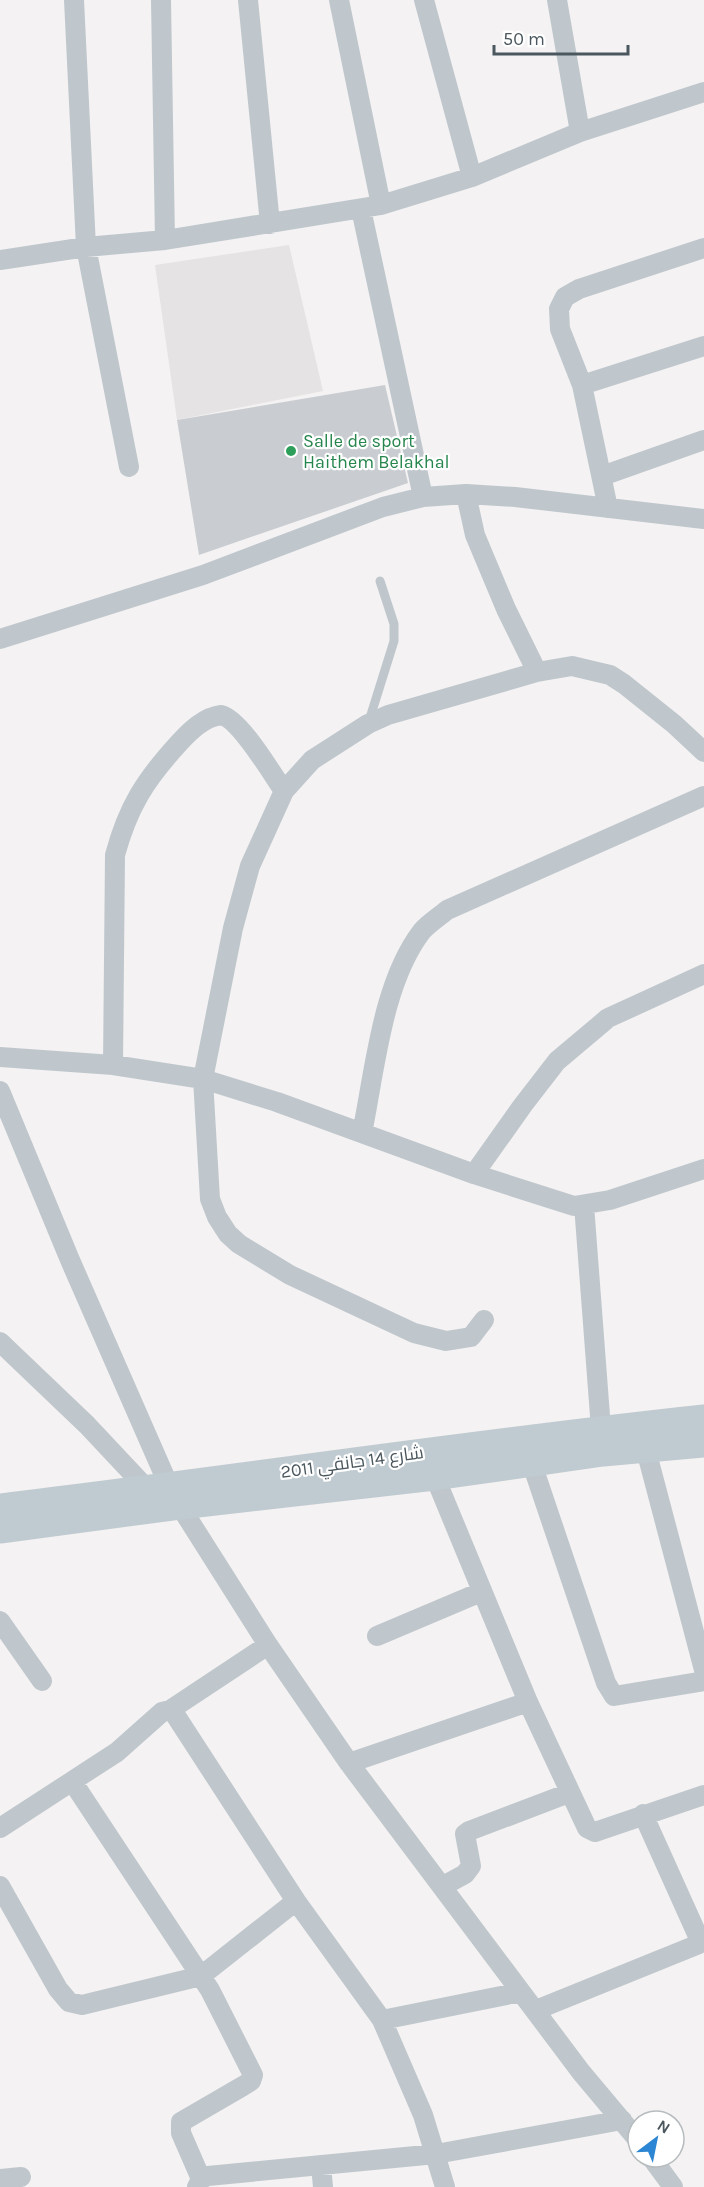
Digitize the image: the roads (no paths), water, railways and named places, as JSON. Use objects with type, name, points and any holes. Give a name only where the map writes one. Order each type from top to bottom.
[{"type":"main road","name":"شارع 14 جانفي 2011","points":[[0,1507],[435,1477],[532,1464],[602,1441],[704,1418]]},
{"type":"main road","name":"شارع 14 جانفي 2011","points":[[0,1530],[166,1494],[602,1441],[646,1450],[704,1444]]},
{"type":"street","points":[[74,0],[86,248],[129,466]]},
{"type":"street","points":[[161,0],[165,240]]},
{"type":"street","points":[[248,0],[270,224]]},
{"type":"street","points":[[339,0],[381,205]]},
{"type":"street","points":[[424,0],[472,177]]},
{"type":"street","points":[[557,0],[580,132]]},
{"type":"street","points":[[0,260],[165,240],[361,210],[472,177],[580,132],[704,92]]},
{"type":"street","points":[[361,210],[423,497]]},
{"type":"street","points":[[608,508],[582,385],[560,329],[559,309],[565,297],[579,289],[704,248]]},
{"type":"street","points":[[582,385],[704,346]]},
{"type":"street","points":[[602,476],[704,440]]},
{"type":"street","points":[[466,494],[475,535],[506,609],[537,672]]},
{"type":"street","points":[[0,639],[203,575],[382,507],[423,497],[466,494],[515,497],[696,518],[704,535]]},
{"type":"street","points":[[484,1320],[471,1336],[446,1341],[423,1336],[290,1275],[239,1244],[228,1234],[217,1217],[210,1199],[203,1078],[233,928],[250,866],[284,791],[312,760],[368,724],[388,715],[537,672],[572,666],[610,675],[666,717],[704,752]]},
{"type":"street","points":[[113,1065],[115,855],[122,828],[145,784],[155,769],[194,728],[221,715],[231,720],[249,740],[284,791]]},
{"type":"street","points":[[362,1133],[387,1006],[405,958],[423,930],[447,910],[704,796]]},
{"type":"street","points":[[474,1174],[557,1061],[608,1018],[704,974]]},
{"type":"street","points":[[0,1057],[113,1065],[203,1078],[277,1102],[474,1174],[574,1206],[610,1200],[704,1169]]},
{"type":"street","points":[[0,1091],[166,1494],[349,1763],[581,2072],[626,2125]]},
{"type":"street","points":[[584,1205],[602,1441]]},
{"type":"street","points":[[4,1353],[166,1494]]},
{"type":"street","points":[[646,1450],[704,1670]]},
{"type":"street","points":[[532,1464],[606,1683],[614,1696],[704,1681]]},
{"type":"street","points":[[435,1477],[528,1702],[587,1828],[595,1832],[643,1814],[704,1796]]},
{"type":"street","points":[[377,1636],[481,1592]]},
{"type":"street","points":[[0,1621],[42,1681]]},
{"type":"street","points":[[0,1828],[117,1752],[162,1712],[170,1710],[268,1645]]},
{"type":"street","points":[[349,1763],[528,1702]]},
{"type":"street","points":[[170,1710],[177,1717],[296,1901],[382,2020],[413,2089],[445,2187]]},
{"type":"street","points":[[72,1781],[201,1976],[253,2074],[251,2081],[181,2122],[181,2133],[199,2183],[208,2176],[436,2154],[622,2120]]},
{"type":"street","points":[[442,1886],[465,1874],[471,1866],[465,1834],[569,1793]]},
{"type":"street","points":[[536,2010],[702,1942],[643,1814]]},
{"type":"street","points":[[0,1886],[58,1989],[69,2002],[82,2005],[201,1976],[296,1901]]},
{"type":"street","points":[[382,2020],[521,1992]]},
{"type":"street","points":[[321,2165],[323,2187]]},
{"type":"street","points":[[660,2169],[673,2187]]},
{"type":"street","points":[[0,2179],[21,2178]]},
{"type":"lane","points":[[368,724],[393,641],[394,624],[380,581]]},
{"type":"place","name":"Salle de sport Haithem Belakhal","points":[[291,451]]}]
